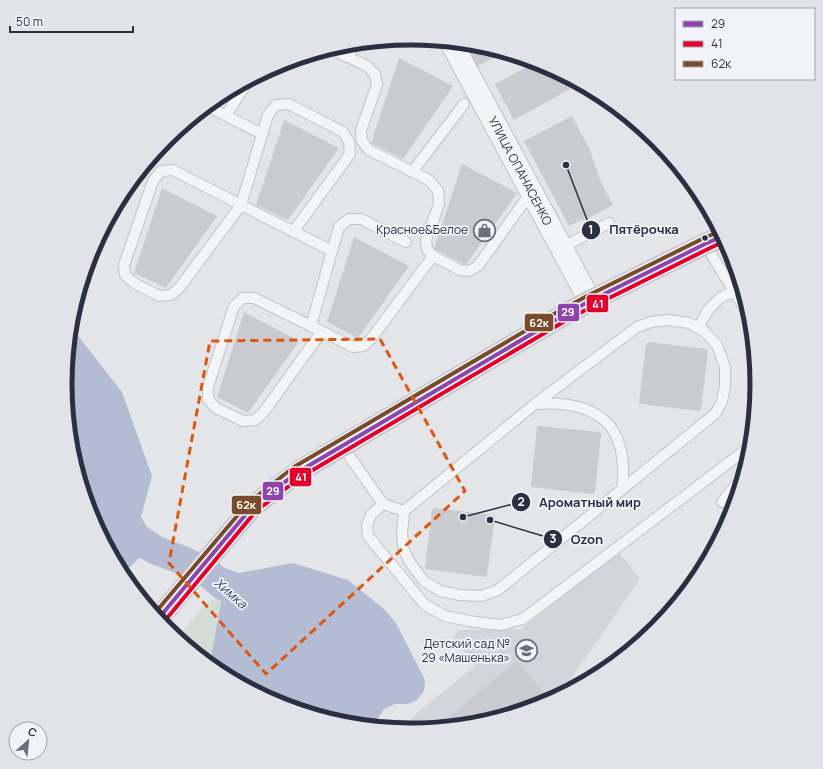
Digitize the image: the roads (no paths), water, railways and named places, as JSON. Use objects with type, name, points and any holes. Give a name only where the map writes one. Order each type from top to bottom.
[{"type":"main road","points":[[162,615],[252,507],[298,472],[555,320],[590,301],[714,240]]},
{"type":"street","name":"УЛИЦА ОПАНАСЕНКО","points":[[454,48],[534,196],[560,253],[590,301]]},
{"type":"lane","points":[[347,56],[350,51]]},
{"type":"lane","points":[[341,53],[367,66],[375,74],[377,85],[361,130],[362,141],[369,150],[429,180],[438,191],[439,204],[426,240],[427,249],[433,256],[460,270],[469,271],[478,266],[524,202],[534,196]]},
{"type":"lane","points":[[226,115],[243,90]]},
{"type":"lane","points":[[293,232],[350,154],[350,142],[343,132],[289,104],[276,105],[268,114],[241,205],[180,288],[171,295],[159,296],[134,283],[125,275],[124,265],[153,181],[161,171],[173,170],[241,205],[293,232],[332,252]]},
{"type":"lane","points":[[412,172],[464,104]]},
{"type":"lane","points":[[213,109],[262,134]]},
{"type":"lane","points":[[311,326],[339,227],[349,219],[361,219],[406,242]]},
{"type":"lane","points":[[560,253],[609,223]]},
{"type":"lane","points":[[714,240],[735,284]]},
{"type":"lane","points":[[322,331],[263,413],[255,420],[243,421],[216,408],[208,399],[208,387],[234,306],[243,298],[254,298],[322,331],[353,347],[363,346],[371,339],[433,256]]},
{"type":"lane","points":[[698,328],[708,310],[720,298],[737,290]]},
{"type":"lane","points":[[668,320],[689,323],[704,331],[717,345],[725,367],[725,386],[722,402],[716,413],[498,590],[481,596],[460,595],[440,591],[424,581],[411,564],[404,551],[402,534],[404,511],[535,404],[637,327],[651,322],[668,320]]},
{"type":"lane","points":[[535,404],[560,404],[580,407],[598,415],[610,426],[618,440],[623,460],[624,476],[622,489]]},
{"type":"lane","points":[[342,446],[383,504],[404,511]]},
{"type":"lane","points":[[383,504],[369,520],[367,525],[368,536],[425,605],[445,616],[500,625],[525,621],[744,450]]},
{"type":"lane","points":[[722,502],[735,486]]},
{"type":"water","points":[[76,334],[122,392],[152,476],[141,517],[149,531],[190,552],[176,566],[139,558],[129,568],[135,581],[117,554],[98,514],[90,494],[79,451],[75,429],[72,384]]},
{"type":"water","points":[[293,563],[348,580],[384,609],[396,623],[425,680],[424,691],[417,700],[407,704],[395,704],[384,709],[375,722],[367,721],[302,706],[261,689],[223,667],[210,658],[222,597],[201,581],[216,565],[239,573]]},
{"type":"waterway","name":"Химка","points":[[96,509],[155,550],[182,560],[208,573],[223,586]]},
{"type":"place","name":"Пятёрочка","points":[[566,165]]},
{"type":"place","name":"Красное&Белое","points":[[484,230]]},
{"type":"place","name":"Ароматный мир","points":[[463,517]]},
{"type":"place","name":"Ozon","points":[[490,520]]},
{"type":"place","name":"Детский сад № 29 «Машенька»","points":[[526,651]]}]
